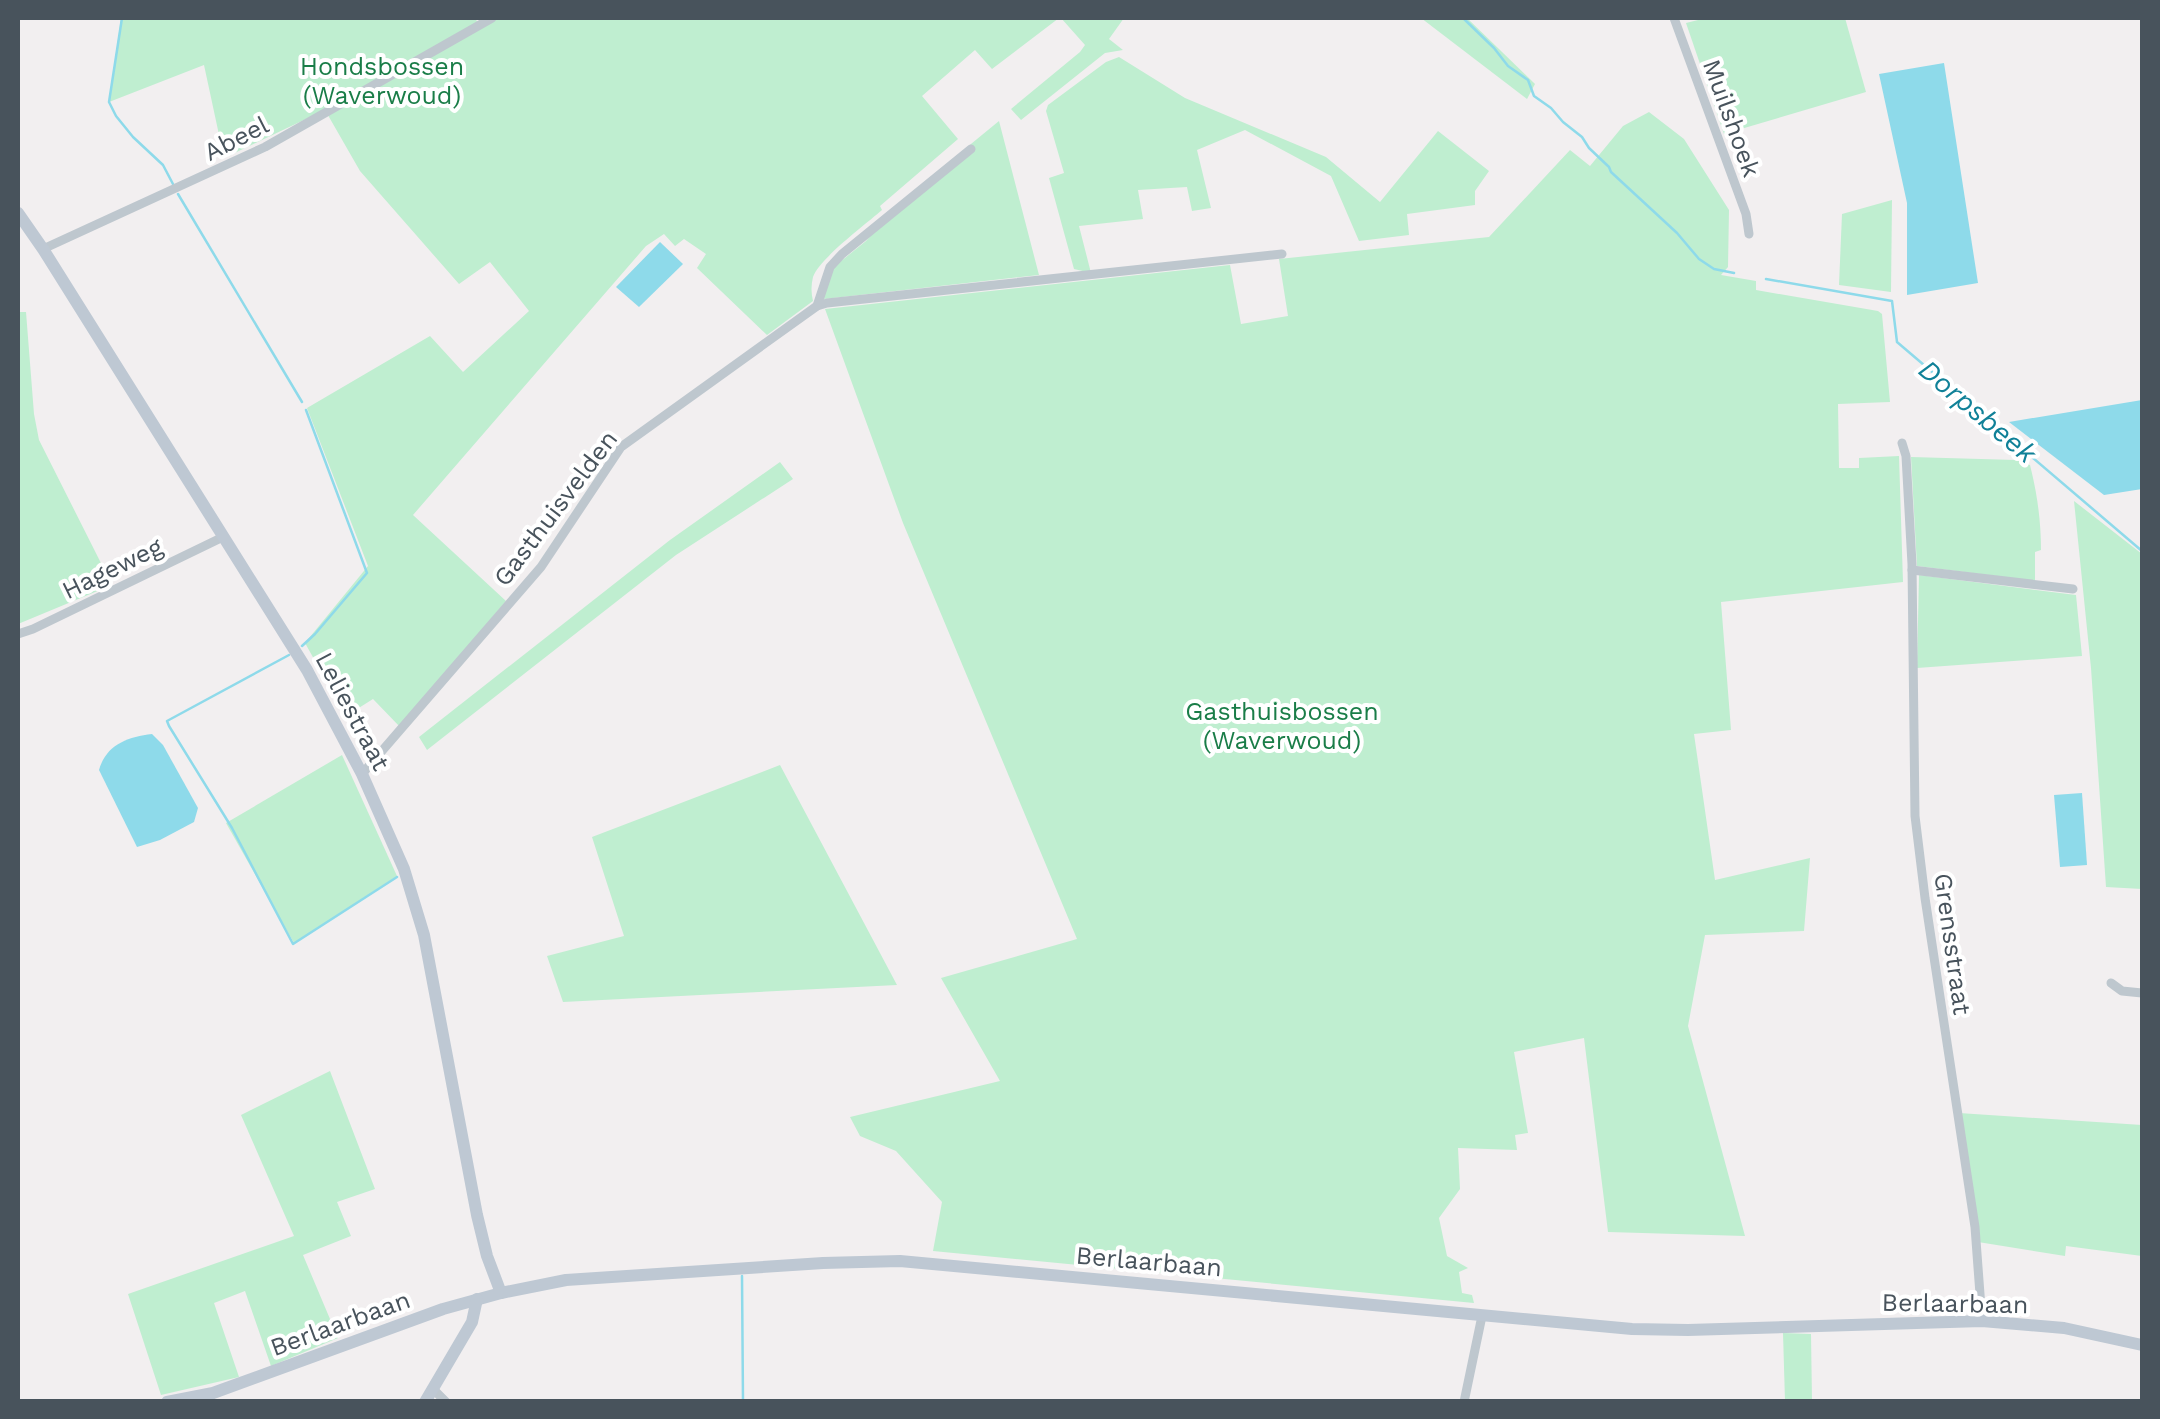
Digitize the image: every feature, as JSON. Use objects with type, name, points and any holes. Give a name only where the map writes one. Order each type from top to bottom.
[{"type":"street","name":"Abeel","points":[[43,249],[265,146],[492,18]]},
{"type":"street","name":"Muilshoek","points":[[1674,18],[1746,214],[1749,234]]},
{"type":"street","points":[[817,306],[830,267],[842,254],[971,149]]},
{"type":"street","name":"Leliestraat","points":[[18,213],[307,670],[362,774],[404,868],[424,935],[477,1215],[501,1292]]},
{"type":"street","name":"Gasthuisvelden","points":[[362,774],[541,567],[622,447],[817,306],[1282,254]]},
{"type":"street","name":"Grensstraat","points":[[1902,443],[1912,570],[1915,816],[1975,1226],[1982,1321]]},
{"type":"street","name":"Hageweg","points":[[18,634],[223,537]]},
{"type":"street","points":[[1912,570],[2073,589]]},
{"type":"street","points":[[2111,983],[2122,992],[2142,993]]},
{"type":"street","name":"Berlaarbaan","points":[[167,1402],[213,1394],[501,1292],[604,1276],[823,1262],[900,1261],[1632,1329],[1982,1321],[2064,1328],[2142,1345]]},
{"type":"street","points":[[446,1402],[429,1395],[472,1322],[478,1299]]},
{"type":"street","points":[[1464,1402],[1482,1316]]},
{"type":"green space","name":"Hondsbossen (Waverwoud)","points":[[121,18],[474,18],[483,27],[499,18],[1059,18],[992,69],[975,50],[922,96],[958,139],[824,261],[813,277],[813,301],[767,335],[697,268],[706,254],[684,239],[675,246],[664,234],[646,246],[413,515],[506,601],[400,727],[373,699],[346,716],[305,643],[368,566],[307,408],[430,336],[463,372],[529,311],[490,262],[459,284],[360,171],[325,110],[224,158],[204,65],[109,102]]},
{"type":"green space","points":[[1061,18],[1124,18],[1109,39],[1123,50],[1105,53],[1021,120],[1011,109],[1085,45]]},
{"type":"green space","points":[[1421,18],[1467,18],[1535,84],[1527,99]]},
{"type":"green space","points":[[1706,18],[1845,18],[1866,92],[1724,134],[1686,23]]},
{"type":"green space","points":[[1119,57],[1185,98],[1326,157],[1380,202],[1438,131],[1489,171],[1475,191],[1475,205],[1407,214],[1409,235],[1359,241],[1331,176],[1245,130],[1197,150],[1211,208],[1192,211],[1187,187],[1138,190],[1143,219],[1079,226],[1091,273],[1074,269],[1049,178],[1064,173],[1046,111],[1048,105],[1106,62]]},
{"type":"green space","name":"Gasthuisbossen (Waverwoud)","points":[[1649,112],[1684,139],[1729,210],[1728,267],[1721,275],[1756,281],[1756,290],[1882,314],[1890,402],[1838,404],[1839,468],[1859,468],[1859,458],[1899,456],[1903,582],[1721,602],[1731,730],[1694,734],[1715,880],[1810,858],[1804,931],[1705,935],[1688,1026],[1745,1236],[1608,1232],[1584,1038],[1514,1052],[1528,1133],[1515,1135],[1517,1150],[1458,1148],[1460,1189],[1439,1218],[1447,1256],[1468,1268],[1459,1272],[1462,1293],[1472,1295],[1474,1303],[933,1251],[942,1202],[896,1151],[860,1136],[850,1117],[1000,1081],[941,978],[1077,939],[903,523],[825,309],[1230,265],[1241,324],[1288,316],[1279,259],[1489,237],[1570,150],[1590,166],[1623,126]]},
{"type":"green space","points":[[999,121],[1039,275],[824,299],[825,274],[866,241],[899,203]]},
{"type":"green space","points":[[1892,200],[1891,292],[1839,285],[1842,214]]},
{"type":"green space","points":[[18,312],[26,312],[39,440],[112,585],[18,624]]},
{"type":"green space","points":[[1911,457],[2016,460],[2030,465],[2041,539],[2041,550],[2035,552],[2035,581],[1917,566]]},
{"type":"green space","points":[[780,462],[793,479],[676,555],[427,750],[419,737],[670,540]]},
{"type":"green space","points":[[2074,501],[2142,554],[2142,889],[2106,887],[2091,668]]},
{"type":"green space","points":[[1919,575],[2076,595],[2082,656],[1917,668]]},
{"type":"green space","points":[[342,755],[397,876],[294,943],[226,823]]},
{"type":"green space","points":[[780,765],[897,985],[563,1002],[547,956],[624,936],[592,837]]},
{"type":"green space","points":[[330,1071],[375,1189],[337,1202],[351,1236],[303,1255],[338,1338],[271,1366],[245,1291],[214,1303],[239,1377],[161,1395],[128,1294],[294,1236],[241,1115]]},
{"type":"green space","points":[[1959,1113],[2142,1125],[2142,1256],[2066,1246],[2065,1256],[1978,1242]]},
{"type":"green space","points":[[1783,1333],[1811,1334],[1812,1401],[1785,1401]]},
{"type":"water","points":[[1944,63],[1978,283],[1907,295],[1907,203],[1879,74]]},
{"type":"water","points":[[660,242],[683,264],[639,307],[616,287]]},
{"type":"water","points":[[2142,400],[2142,489],[2104,495],[2009,422]]},
{"type":"water","points":[[152,734],[163,745],[198,808],[194,822],[137,847],[99,770],[112,748],[134,737]]},
{"type":"water","points":[[2082,793],[2087,865],[2060,867],[2054,795]]},
{"type":"waterway","points":[[122,18],[109,102],[133,137],[163,165],[174,186]]},
{"type":"waterway","name":"Dorpsbeek","points":[[1463,18],[1508,66],[1528,80],[1534,96],[1582,137],[1611,172],[1677,233],[1699,259],[1714,269],[1734,273]]},
{"type":"waterway","points":[[178,194],[302,402]]},
{"type":"waterway","name":"Dorpsbeek","points":[[1766,279],[1892,301],[1897,342],[2142,551]]},
{"type":"waterway","points":[[302,646],[367,573],[306,410]]},
{"type":"waterway","points":[[289,655],[167,721],[169,726],[232,828],[293,944],[397,877]]},
{"type":"waterway","points":[[742,1276],[743,1402]]}]
